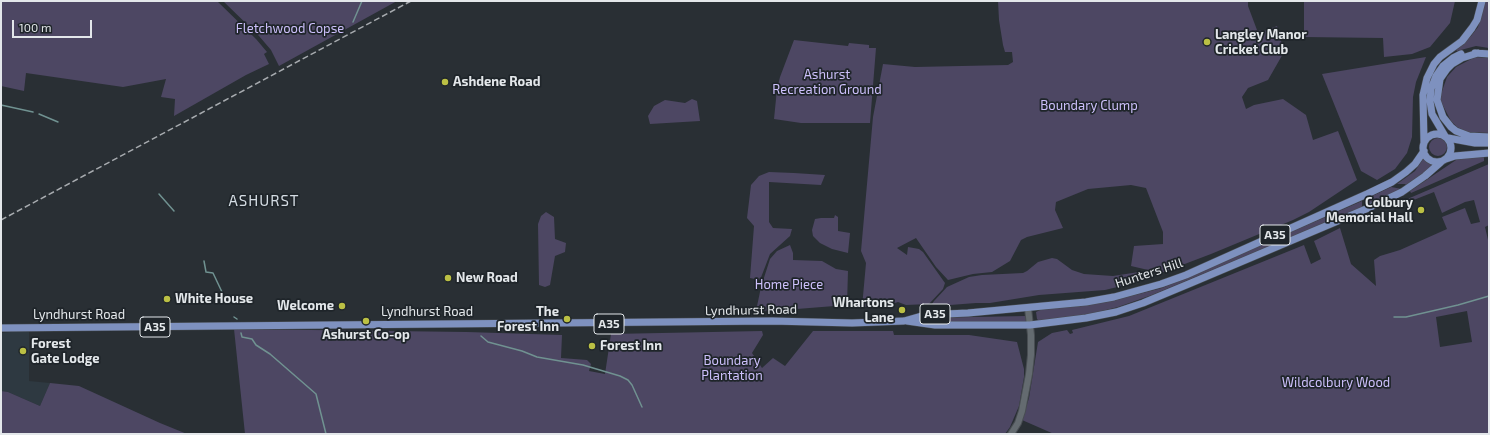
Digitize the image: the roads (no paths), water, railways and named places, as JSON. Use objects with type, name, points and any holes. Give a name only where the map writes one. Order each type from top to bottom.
[{"type":"main road","points":[[1482,1],[1477,20],[1472,28],[1462,41],[1440,57],[1434,64],[1427,78],[1423,95],[1424,151],[1428,159],[1432,161],[1443,161],[1455,156],[1489,153]]},
{"type":"main road","points":[[1443,161],[1451,153],[1452,149],[1435,119],[1430,106],[1431,89],[1436,76],[1443,66],[1453,58],[1468,53],[1489,54]]},
{"type":"main road","points":[[1478,53],[1462,58],[1447,69],[1440,79],[1437,100],[1442,117],[1456,131],[1469,136],[1489,137]]},
{"type":"main road","points":[[1424,143],[1426,139],[1433,134],[1475,143],[1489,143]]},
{"type":"main road","name":"Hunters Hill","points":[[904,321],[925,315],[1028,308],[1086,302],[1114,297],[1161,284],[1186,275],[1368,194],[1406,172],[1424,151]]},
{"type":"main road","name":"Hunters Hill","points":[[852,322],[904,321],[934,325],[1030,325],[1086,318],[1116,312],[1143,303],[1366,209],[1402,192],[1443,161]]},
{"type":"main road","name":"Lyndhurst Road","points":[[1,328],[772,321],[852,322]]},
{"type":"street","points":[[1011,434],[1018,423],[1022,411],[1029,374],[1031,355],[1028,308]]},
{"type":"waterway","points":[[353,22],[362,1]]},
{"type":"waterway","points":[[1,105],[33,112]]},
{"type":"waterway","points":[[39,114],[58,122]]},
{"type":"waterway","points":[[159,194],[174,211]]},
{"type":"waterway","points":[[204,261],[206,272],[213,273],[222,292]]},
{"type":"waterway","points":[[1394,317],[1406,317],[1489,296]]},
{"type":"waterway","points":[[241,333],[242,337],[252,339],[256,345],[270,354],[316,394],[326,434]]},
{"type":"waterway","points":[[481,336],[488,342],[522,351],[537,357],[583,365],[620,376],[628,380],[632,385],[642,407]]},
{"type":"railway","points":[[1,220],[411,1]]},
{"type":"place","name":"Langley Manor Cricket Club","points":[[1207,42]]},
{"type":"place","name":"Ashdene Road","points":[[445,82]]},
{"type":"place","name":"Colbury Memorial Hall","points":[[1421,210]]},
{"type":"place","name":"New Road","points":[[448,278]]},
{"type":"place","name":"White House","points":[[167,299]]},
{"type":"place","name":"Welcome","points":[[342,306]]},
{"type":"place","name":"Whartons Lane","points":[[902,310]]},
{"type":"place","name":"The Forest Inn","points":[[567,319]]},
{"type":"place","name":"Ashurst Co-op","points":[[366,321]]},
{"type":"place","name":"Forest Inn","points":[[592,346]]},
{"type":"place","name":"Forest Gate Lodge","points":[[23,351]]},
{"type":"district","name":"ASHURST","points":[[264,201]]},
{"type":"park label","name":"Fletchwood Copse","points":[[290,29]]},
{"type":"park label","name":"Ashurst Recreation Ground","points":[[827,82]]},
{"type":"park label","name":"Boundary Clump","points":[[1089,106]]},
{"type":"park label","name":"Home Piece","points":[[789,285]]},
{"type":"park label","name":"Boundary Plantation","points":[[732,368]]},
{"type":"park label","name":"Wildcolbury Wood","points":[[1336,383]]}]
